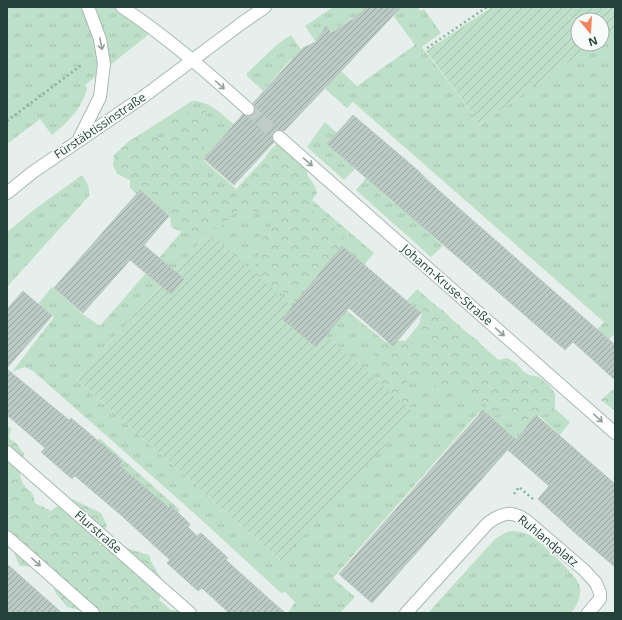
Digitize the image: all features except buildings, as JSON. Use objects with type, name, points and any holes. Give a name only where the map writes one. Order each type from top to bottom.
[{"type":"street","points":[[79,140],[92,117],[100,97],[104,64],[97,28],[88,7]]},
{"type":"street","points":[[122,7],[146,23],[193,60],[248,109]]},
{"type":"street","name":"Fürstäbtissinstraße","points":[[7,193],[33,172],[143,97],[265,7]]},
{"type":"street","name":"Johann-Kruse-Straße","points":[[279,137],[615,433]]},
{"type":"street","name":"Flurstraße","points":[[7,452],[190,613]]},
{"type":"street","name":"Ruhlandplatz","points":[[406,613],[488,523],[497,516],[509,514],[522,517],[596,583],[600,593],[600,599],[588,613]]},
{"type":"street","points":[[7,537],[93,613]]},
{"type":"path","points":[[427,48],[487,7]]},
{"type":"path","points":[[7,121],[102,50]]},
{"type":"green space","points":[[7,7],[118,7],[153,31],[85,85],[87,88],[85,96],[78,109],[64,125],[52,135],[40,119],[7,144]]},
{"type":"green space","points":[[333,7],[370,7],[316,42],[305,26]]},
{"type":"green space","points":[[387,7],[417,7],[421,11],[424,9],[441,33],[422,47],[480,124],[582,52],[610,52],[610,32],[615,29],[615,333],[602,347],[590,337],[604,322],[353,102],[347,108],[291,59],[263,91],[247,76],[247,73],[268,53],[291,35],[308,60],[341,71],[357,86],[415,45]]},
{"type":"green space","points":[[492,7],[615,7],[615,29],[610,32],[610,12],[570,12],[570,52],[583,52],[480,124],[426,51]]},
{"type":"green space","points":[[192,101],[198,101],[210,105],[234,124],[203,160],[236,189],[264,159],[374,253],[363,266],[316,286],[397,351],[425,317],[407,300],[417,289],[570,422],[560,435],[537,414],[514,442],[479,412],[333,578],[355,597],[340,613],[291,613],[289,611],[295,602],[285,592],[281,593],[195,514],[33,371],[25,367],[12,372],[54,317],[38,304],[52,287],[84,315],[100,326],[184,229],[142,192],[114,155],[136,137]],"holes":[[[209,233],[281,561],[76,379]]]},
{"type":"green space","points":[[199,110],[206,111],[204,115],[211,122],[215,132],[199,153],[200,165],[207,174],[211,186],[230,198],[243,196],[250,175],[259,170],[268,153],[278,143],[292,140],[308,154],[307,174],[315,186],[317,193],[311,202],[313,213],[326,215],[328,222],[344,238],[344,251],[301,305],[281,291],[267,285],[256,269],[255,259],[262,251],[262,239],[270,229],[271,218],[259,215],[249,209],[236,211],[221,228],[207,229],[193,234],[182,232],[171,227],[169,197],[158,197],[147,191],[138,195],[130,188],[130,180],[117,174],[113,165],[114,155],[128,142],[136,137],[151,134],[158,138],[172,135],[168,124],[169,119],[185,113],[195,113]]},
{"type":"green space","points":[[325,122],[337,133],[327,144],[355,169],[344,180],[307,147]]},
{"type":"green space","points":[[421,173],[445,196],[420,224],[443,246],[431,257],[356,190],[366,178],[394,203]]},
{"type":"green space","points":[[82,175],[88,185],[89,196],[7,287],[7,232],[35,209]]},
{"type":"green space","points":[[209,233],[414,413],[281,561],[76,379]]},
{"type":"green space","points":[[436,306],[445,312],[452,331],[456,336],[468,336],[476,339],[481,345],[485,357],[493,361],[507,358],[516,363],[529,375],[539,377],[550,386],[555,394],[555,406],[551,413],[527,419],[523,423],[517,424],[508,412],[491,417],[485,404],[476,404],[457,387],[443,389],[423,379],[407,374],[407,385],[413,396],[414,403],[403,410],[386,397],[381,384],[385,374],[375,366],[374,353],[377,344],[391,341],[403,341],[412,344],[420,340],[420,323],[424,307]]},
{"type":"green space","points":[[612,390],[615,391],[615,411],[601,400]]},
{"type":"green space","points":[[7,426],[11,428],[9,438],[16,443],[24,454],[20,473],[26,488],[33,495],[35,503],[51,511],[72,499],[101,513],[107,525],[99,545],[120,546],[149,555],[165,584],[159,600],[171,610],[195,613],[93,613],[67,607],[55,592],[52,568],[46,562],[35,567],[20,566],[15,556],[14,535],[7,528]]},
{"type":"green space","points":[[99,438],[180,510],[175,516],[99,450]]},
{"type":"green space","points":[[514,531],[531,536],[558,559],[576,579],[580,588],[580,596],[571,613],[428,613],[495,539],[507,532]]},
{"type":"tunnel","points":[[248,109],[279,137]]}]
